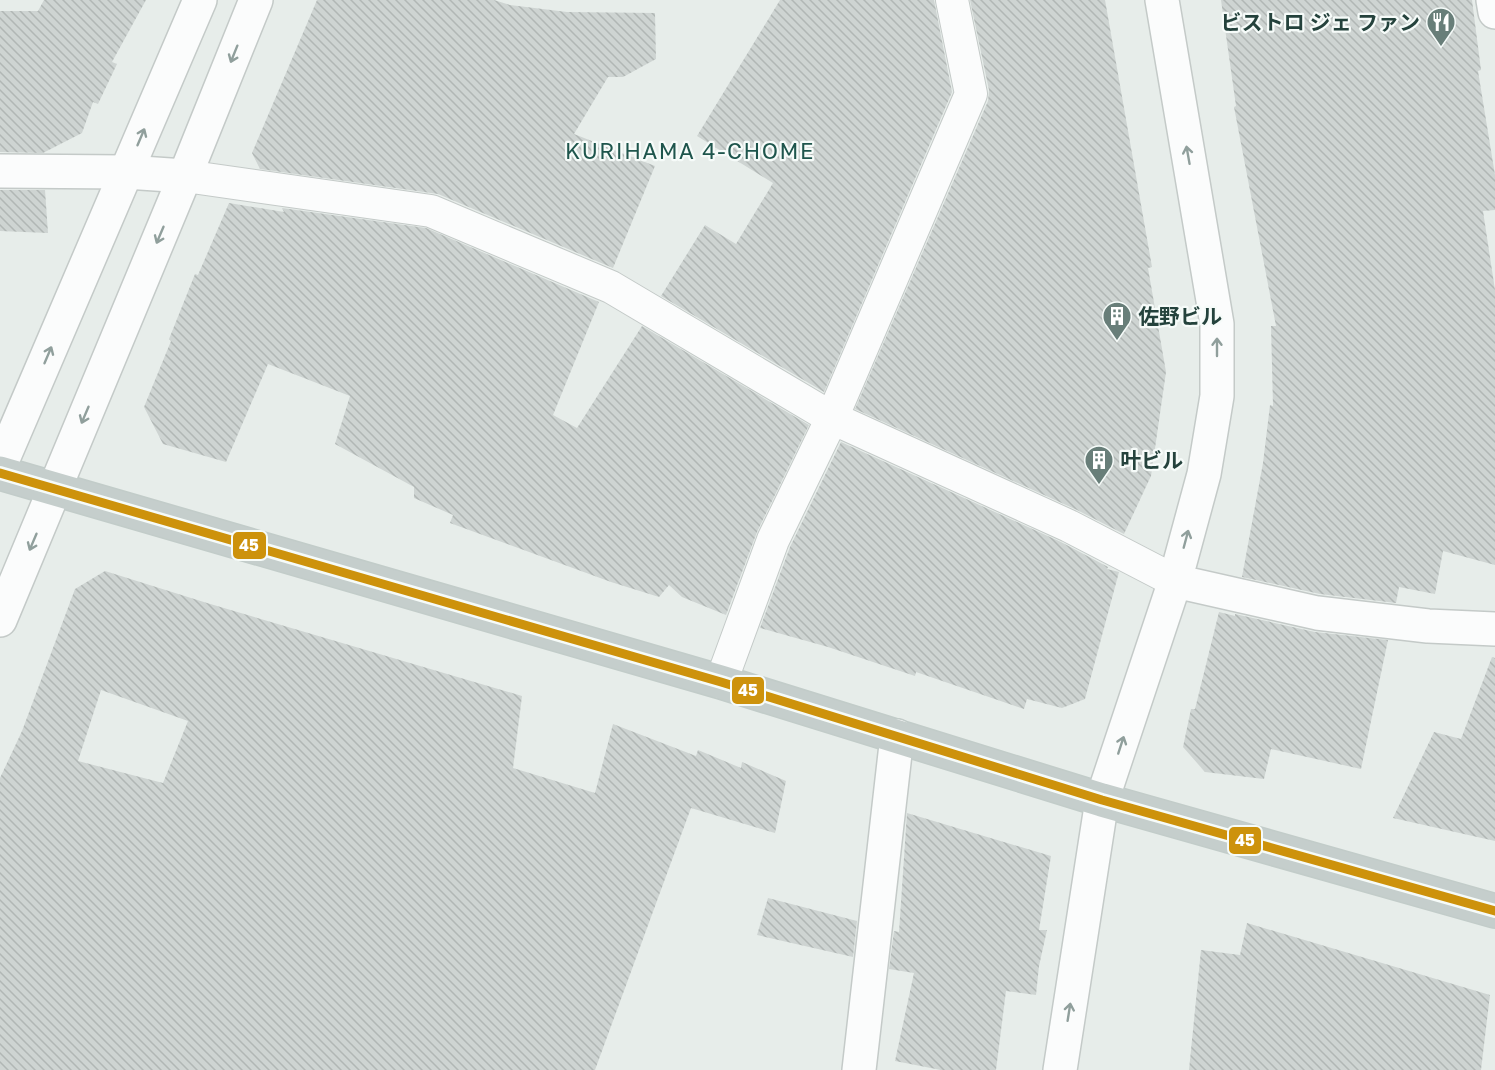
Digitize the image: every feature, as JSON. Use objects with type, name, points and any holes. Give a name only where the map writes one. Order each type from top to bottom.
[{"type":"highway","points":[[0,473],[721,682],[1102,800],[1495,911]]},
{"type":"street","points":[[0,466],[201,0]]},
{"type":"street","points":[[0,620],[256,0]]},
{"type":"street","points":[[721,682],[773,540],[832,418],[971,94],[952,0]]},
{"type":"street","points":[[1060,1070],[1102,800],[1175,581],[1204,474],[1217,396],[1217,324],[1162,0]]},
{"type":"street","points":[[1493,0],[1495,12]]},
{"type":"street","points":[[0,171],[126,172],[185,176],[431,211],[611,287],[832,418],[1069,526],[1175,581],[1317,613],[1428,626],[1495,629]]},
{"type":"street","points":[[860,1070],[897,736]]},
{"type":"building","points":[[44,0],[146,0],[112,62],[117,64],[98,104],[93,102],[82,133],[43,153],[0,152],[0,11],[38,11]]},
{"type":"building","points":[[317,0],[494,0],[510,5],[567,12],[655,13],[656,59],[623,77],[608,77],[574,134],[655,166],[613,268],[438,194],[260,169],[252,153]]},
{"type":"building","points":[[780,0],[934,0],[952,92],[824,392],[661,296],[705,225],[736,244],[773,183],[697,136]]},
{"type":"building","points":[[970,0],[1105,0],[1152,267],[1148,268],[1166,372],[1151,476],[1124,534],[1077,510],[855,409],[988,101],[989,90]]},
{"type":"building","points":[[1221,0],[1472,0],[1481,70],[1478,71],[1495,175],[1495,210],[1483,211],[1495,290],[1495,565],[1443,551],[1435,594],[1399,587],[1396,603],[1320,594],[1242,577],[1263,463],[1270,405],[1273,406],[1271,326],[1276,326],[1234,107],[1236,106]]},
{"type":"building","points":[[0,190],[45,190],[48,233],[0,231]]},
{"type":"building","points":[[229,203],[284,212],[282,208],[426,228],[599,302],[553,415],[577,428],[642,326],[809,425],[757,532],[726,615],[682,597],[669,585],[659,597],[611,582],[450,523],[453,515],[414,498],[414,487],[335,444],[350,396],[268,364],[226,462],[163,444],[144,407],[195,274],[198,275]]},
{"type":"building","points":[[841,442],[1061,542],[1108,567],[1107,569],[1119,572],[1085,699],[1062,708],[1027,699],[1024,709],[916,672],[915,676],[828,647],[760,628],[790,547]]},
{"type":"building","points":[[105,571],[522,696],[513,768],[595,793],[613,724],[696,756],[698,750],[741,768],[742,762],[786,781],[775,833],[691,808],[595,1070],[0,1070],[0,778],[22,731],[75,589]],"holes":[[[101,690],[188,721],[163,783],[78,761]]]},
{"type":"building","points":[[1219,612],[1315,632],[1388,640],[1361,769],[1271,749],[1264,779],[1205,772],[1183,747],[1191,709],[1195,709]]},
{"type":"building","points":[[1492,657],[1495,658],[1495,841],[1393,818],[1434,732],[1461,739]]},
{"type":"building","points":[[907,813],[1051,856],[1039,930],[1047,930],[1039,966],[1036,995],[1006,991],[996,1070],[941,1070],[895,1061],[914,973],[889,969],[894,931],[899,932]]},
{"type":"building","points":[[768,898],[857,921],[853,957],[757,935]]},
{"type":"building","points":[[1247,923],[1490,995],[1481,1070],[1189,1070],[1201,950],[1240,955]]},
{"type":"transit line","name":"45","points":[[0,473],[721,682],[1102,800],[1495,911]]},
{"type":"place","name":"ビストロ ジェ ファン","points":[[1441,48]]},
{"type":"place","name":"佐野ビル","points":[[1117,342]]},
{"type":"place","name":"叶ビル","points":[[1099,486]]},
{"type":"district","name":"KURIHAMA 4-CHOME","points":[[690,150]]}]
